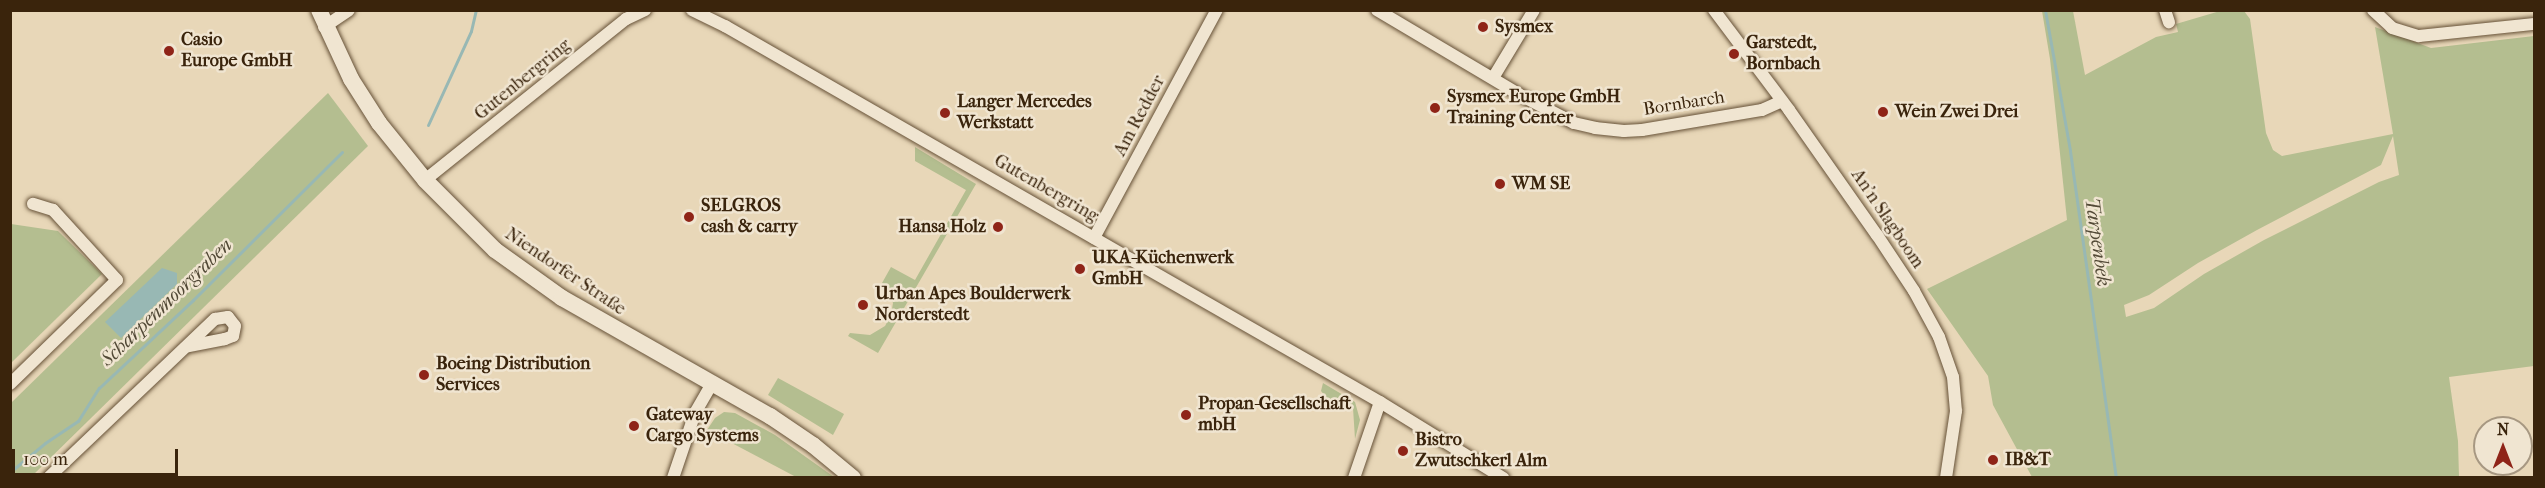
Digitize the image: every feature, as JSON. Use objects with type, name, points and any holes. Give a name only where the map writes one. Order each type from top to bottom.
[{"type":"main road","name":"Niendorfer Straße","points":[[308,10],[324,27]]},
{"type":"main road","name":"Niendorfer Straße","points":[[319,10],[324,27],[363,99],[425,180],[462,219],[523,272],[609,326],[712,383],[813,445],[853,477]]},
{"type":"street","points":[[324,27],[349,10]]},
{"type":"street","name":"Gutenbergring","points":[[425,180],[626,19],[645,10]]},
{"type":"street","name":"Gutenbergring","points":[[692,10],[732,30],[1380,402],[1503,477]]},
{"type":"street","name":"Am Redder","points":[[1094,238],[1217,10]]},
{"type":"street","name":"Bornbarch","points":[[1377,10],[1574,123],[1624,131],[1762,110],[1782,100]]},
{"type":"street","points":[[1493,78],[1534,10]]},
{"type":"street","name":"An'n Slagboom","points":[[1714,10],[1782,100],[1896,263],[1939,337],[1953,377],[1956,411],[1946,477]]},
{"type":"street","points":[[2373,10],[2392,28],[2420,36],[2535,24]]},
{"type":"street","points":[[10,384],[117,280],[53,210],[33,204]]},
{"type":"street","points":[[48,477],[188,346]]},
{"type":"street","points":[[673,477],[695,413],[712,383]]},
{"type":"street","points":[[1354,477],[1380,402]]},
{"type":"green space","points":[[2042,11],[2073,11],[2085,75],[2156,37],[2178,32],[2176,24],[2220,11],[2244,11],[2250,19],[2266,133],[2273,150],[2282,156],[2393,134],[2375,27],[2431,48],[2534,36],[2534,366],[2449,377],[2458,441],[2459,477],[2032,477],[1993,405],[1988,376],[1927,289],[2067,220],[2050,59]],"holes":[[[2393,136],[2399,175],[2379,182],[2264,240],[2204,274],[2154,308],[2126,317],[2124,305],[2149,295],[2198,263],[2381,165]]]},
{"type":"green space","points":[[328,93],[368,146],[31,477],[11,478],[11,403]]},
{"type":"green space","points":[[915,147],[976,184],[878,353],[848,336],[850,333],[870,335],[885,326],[891,315],[893,303],[882,283],[891,267],[915,280],[966,190],[915,161]]},
{"type":"green space","points":[[11,224],[58,231],[102,274],[11,363]]},
{"type":"green space","points":[[778,378],[844,414],[833,435],[768,395]]},
{"type":"green space","points":[[1323,383],[1355,402],[1360,420],[1355,439],[1353,408],[1327,398],[1321,391]]},
{"type":"green space","points":[[724,412],[735,413],[775,435],[834,477],[796,477],[707,430],[715,418]]},
{"type":"water","points":[[162,268],[177,273],[177,284],[121,338],[105,322]]},
{"type":"waterway","name":"Scharpenmoorgraben","points":[[428,125],[471,31],[476,10]]},
{"type":"waterway","name":"Tarpenbek","points":[[2045,10],[2070,151],[2116,478]]},
{"type":"waterway","name":"Scharpenmoorgraben","points":[[10,472],[45,443],[78,421],[99,388],[193,300],[342,152]]},
{"type":"place","name":"Sysmex","points":[[1483,27]]},
{"type":"place","name":"Casio Europe GmbH","points":[[169,51]]},
{"type":"place","name":"Garstedt, Bornbach","points":[[1734,54]]},
{"type":"place","name":"Sysmex Europe GmbH Training Center","points":[[1435,108]]},
{"type":"place","name":"Wein Zwei Drei","points":[[1883,112]]},
{"type":"place","name":"Langer Mercedes Werkstatt","points":[[945,113]]},
{"type":"place","name":"WM SE","points":[[1500,184]]},
{"type":"place","name":"SELGROS cash & carry","points":[[689,217]]},
{"type":"place","name":"Hansa Holz","points":[[998,227]]},
{"type":"place","name":"UKA-Küchenwerk GmbH","points":[[1080,269]]},
{"type":"place","name":"Urban Apes Boulderwerk Norderstedt","points":[[863,305]]},
{"type":"place","name":"Boeing Distribution Services","points":[[424,375]]},
{"type":"place","name":"Propan-Gesellschaft mbH","points":[[1186,415]]},
{"type":"place","name":"Gateway Cargo Systems","points":[[634,426]]},
{"type":"place","name":"Bistro Zwutschkerl Alm","points":[[1403,451]]},
{"type":"place","name":"IB&T","points":[[1993,460]]}]
